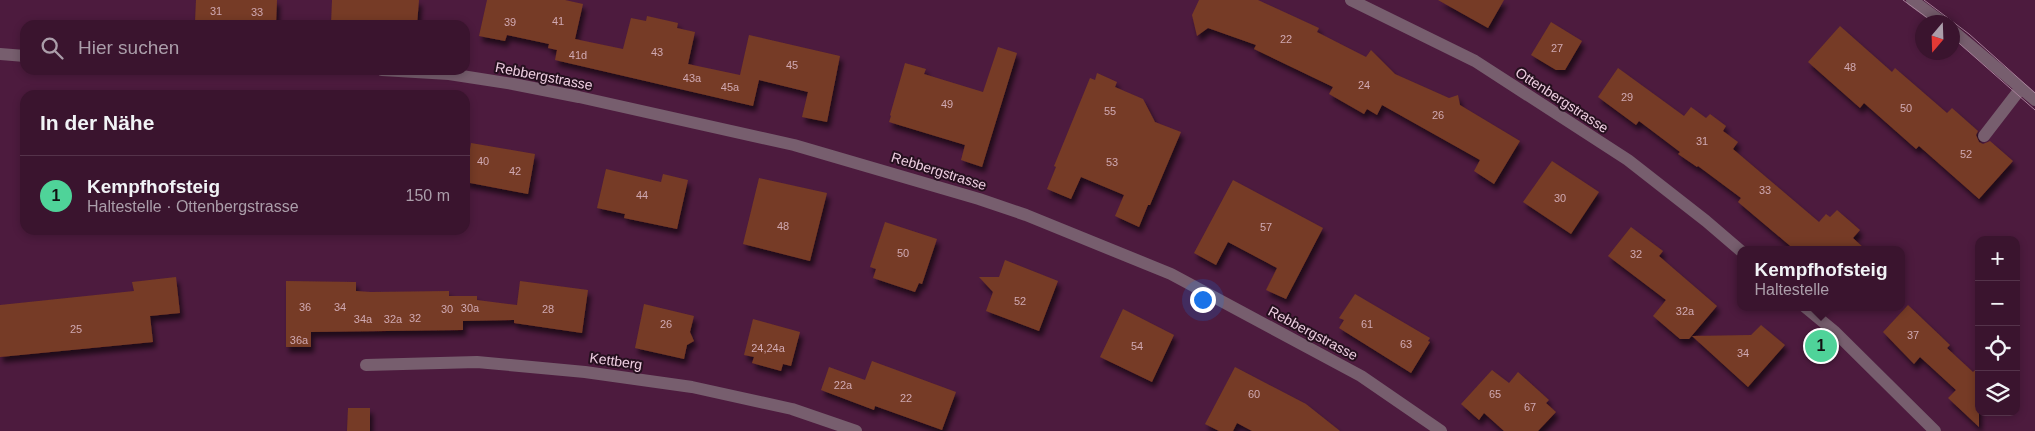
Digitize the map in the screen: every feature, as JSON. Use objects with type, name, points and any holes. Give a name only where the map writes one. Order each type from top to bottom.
[{"type":"street","name":"Ottenbergstrasse","points":[[1350,0],[1475,61],[1628,160],[1737,248]]},
{"type":"street","points":[[1912,0],[1932,15]]},
{"type":"street","points":[[1960,37],[2035,100]]},
{"type":"street","points":[[0,54],[20,56]]},
{"type":"street","name":"Rebbergstrasse","points":[[455,75],[579,97],[794,145],[979,199],[1026,215],[1172,274],[1361,376],[1441,431]]},
{"type":"street","points":[[1984,136],[2021,88]]},
{"type":"street","points":[[1810,311],[1834,332],[1934,431]]},
{"type":"street","name":"Kettberg","points":[[366,364],[477,362],[585,372],[699,388],[792,409],[856,431]]},
{"type":"building","points":[[196,0],[277,0],[276,20],[195,20]]},
{"type":"building","points":[[332,0],[419,0],[417,20],[331,20]]},
{"type":"building","points":[[487,0],[565,0],[583,4],[575,39],[623,49],[631,18],[646,21],[647,16],[678,23],[677,28],[695,32],[688,64],[740,75],[749,35],[840,56],[827,122],[802,117],[808,92],[759,80],[753,106],[555,60],[557,50],[548,48],[549,44],[507,35],[505,41],[479,36]]},
{"type":"building","points":[[1199,0],[1258,0],[1319,28],[1317,32],[1366,57],[1371,50],[1395,74],[1449,98],[1458,95],[1460,105],[1520,141],[1494,184],[1474,171],[1480,160],[1382,105],[1377,115],[1367,109],[1364,114],[1329,94],[1333,87],[1254,49],[1256,45],[1208,28],[1197,36],[1192,15]]},
{"type":"building","points":[[1438,0],[1504,0],[1488,28]]},
{"type":"building","points":[[1551,22],[1582,41],[1565,70],[1556,70],[1531,55]]},
{"type":"building","points":[[1840,26],[1892,72],[1895,68],[1947,113],[1952,108],[1978,131],[1976,135],[1979,142],[1983,144],[1990,141],[2013,161],[1979,199],[1919,146],[1916,149],[1864,103],[1860,108],[1808,62]]},
{"type":"building","points":[[998,47],[1017,53],[982,167],[961,160],[965,145],[889,122],[905,63],[926,69],[924,74],[983,92]]},
{"type":"building","points":[[1618,68],[1684,116],[1691,107],[1706,118],[1710,114],[1726,126],[1723,131],[1738,142],[1733,149],[1819,222],[1826,214],[1830,217],[1837,210],[1860,230],[1853,238],[1862,246],[1790,246],[1738,202],[1741,198],[1698,166],[1678,154],[1680,152],[1639,121],[1636,125],[1598,97]]},
{"type":"building","points":[[1097,73],[1117,82],[1115,87],[1143,99],[1155,122],[1181,132],[1139,227],[1115,216],[1124,195],[1081,177],[1071,199],[1047,189],[1056,167],[1054,166],[1090,78],[1095,80]]},
{"type":"building","points":[[471,143],[535,154],[528,194],[470,183]]},
{"type":"building","points":[[1552,161],[1599,192],[1571,234],[1523,202]]},
{"type":"building","points":[[606,169],[661,182],[663,174],[688,180],[677,229],[624,218],[625,214],[597,208]]},
{"type":"building","points":[[759,178],[827,193],[810,261],[743,244]]},
{"type":"building","points":[[1233,180],[1323,228],[1286,299],[1266,290],[1277,268],[1228,242],[1216,265],[1194,253]]},
{"type":"building","points":[[885,222],[937,239],[922,284],[919,283],[915,292],[873,278],[876,269],[870,267]]},
{"type":"building","points":[[1631,227],[1663,251],[1659,256],[1717,306],[1689,339],[1680,339],[1653,316],[1666,300],[1608,256]]},
{"type":"building","points":[[1005,260],[1058,281],[1039,331],[986,311],[993,292],[979,277],[999,277]]},
{"type":"building","points":[[176,277],[180,313],[150,316],[153,342],[0,357],[0,305],[134,291],[132,282]]},
{"type":"building","points":[[286,281],[356,282],[356,291],[371,292],[449,291],[449,296],[477,296],[477,300],[517,305],[520,281],[588,290],[582,333],[514,323],[514,320],[463,321],[463,330],[311,332],[311,347],[286,347]]},
{"type":"building","points":[[1355,294],[1430,338],[1428,341],[1430,342],[1411,373],[1339,328],[1344,320],[1339,318]]},
{"type":"building","points":[[644,304],[694,316],[690,332],[694,341],[687,345],[684,359],[635,348]]},
{"type":"building","points":[[1908,305],[1950,345],[1947,348],[1973,372],[1975,370],[1975,416],[1979,416],[1979,427],[1948,398],[1956,390],[1920,357],[1914,364],[1883,332],[1902,311],[1905,311]]},
{"type":"building","points":[[1123,309],[1174,335],[1152,382],[1100,357]]},
{"type":"building","points":[[753,319],[800,332],[791,366],[783,364],[781,371],[752,363],[754,357],[744,355]]},
{"type":"building","points":[[1761,325],[1785,345],[1748,387],[1692,336],[1751,335]]},
{"type":"building","points":[[872,361],[956,392],[942,430],[875,406],[874,410],[821,390],[829,367],[865,380]]},
{"type":"building","points":[[1235,367],[1306,404],[1340,431],[1252,431],[1237,423],[1233,431],[1219,431],[1205,424]]},
{"type":"building","points":[[1492,370],[1509,383],[1518,372],[1549,400],[1546,403],[1556,412],[1538,431],[1504,431],[1484,413],[1479,420],[1461,404]]},
{"type":"building","points":[[348,408],[370,408],[370,431],[347,431]]},
{"type":"tram line","points":[[1903,0],[1923,15]]},
{"type":"tram line","points":[[1924,0],[1969,34],[2035,93]]},
{"type":"tram line","points":[[1960,44],[2035,110]]},
{"type":"place","name":"Kempfhofsteig","points":[[1821,346]]}]
